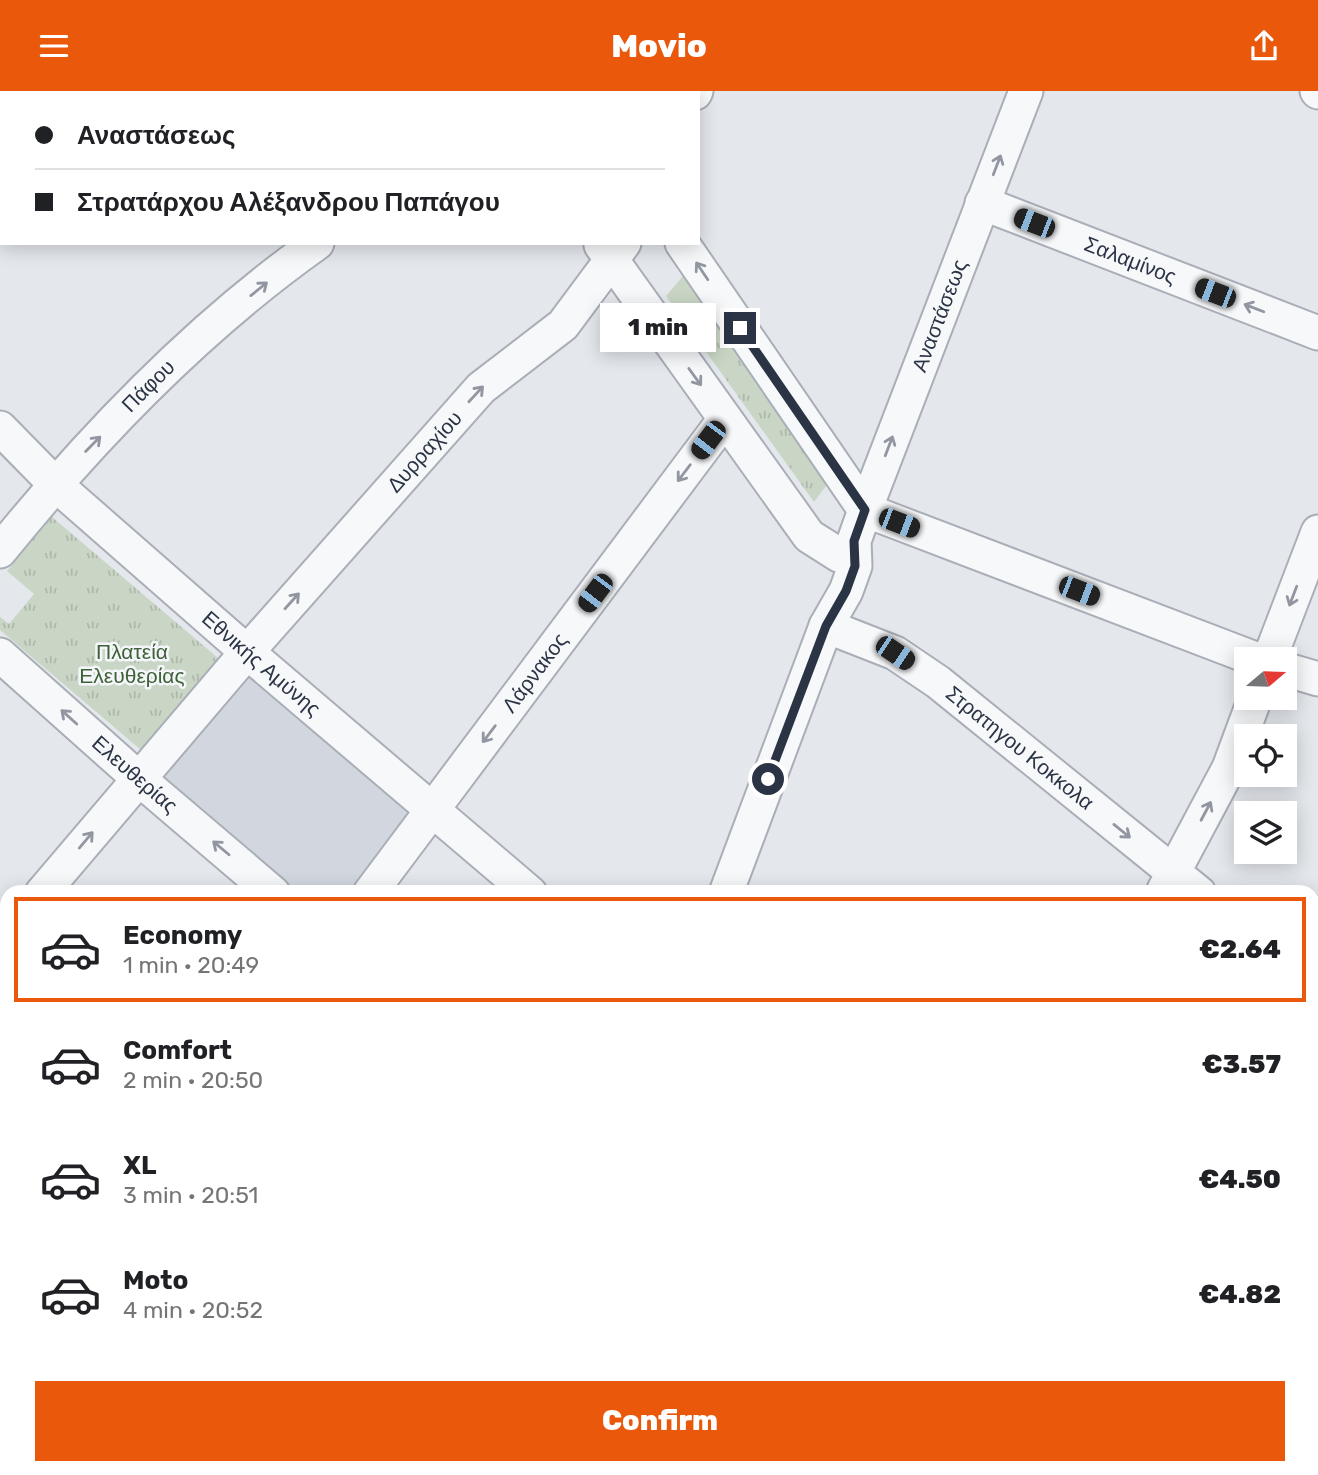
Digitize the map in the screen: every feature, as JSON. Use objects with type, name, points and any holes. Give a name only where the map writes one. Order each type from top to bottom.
[{"type":"street","name":"Αναστάσεως","points":[[729,885],[826,626],[846,591],[855,566],[846,548],[865,510],[1026,91]]},
{"type":"street","name":"Σαλαμίνος","points":[[982,203],[1318,333]]},
{"type":"street","name":"Πάφου","points":[[0,551],[55,484],[207,330],[314,245]]},
{"type":"street","points":[[683,245],[865,510],[1234,651]]},
{"type":"street","points":[[612,249],[725,419],[808,536],[846,548]]},
{"type":"street","name":"Δυρραχίου","points":[[138,778],[481,388],[563,325],[612,249]]},
{"type":"street","name":"Λάρνακος","points":[[376,885],[725,419]]},
{"type":"street","name":"Εθνικής Αμύνης","points":[[0,428],[55,484],[520,885]]},
{"type":"street","points":[[1274,647],[1318,532]]},
{"type":"street","name":"Στρατηγου Κοκκολα","points":[[826,626],[895,653],[938,682],[1168,882]]},
{"type":"street","name":"Ελευθερίας","points":[[0,655],[264,885]]},
{"type":"street","points":[[1297,673],[1318,679]]},
{"type":"street","points":[[1168,882],[1229,768],[1250,711]]},
{"type":"street","points":[[49,885],[138,778]]},
{"type":"shaded area","points":[[243,665],[423,819],[367,885],[275,885],[148,777]]},
{"type":"green space","points":[[689,269],[835,474],[814,502],[666,296]]},
{"type":"green space","name":"Πλατεία Ελευθερίας","points":[[52,517],[218,658],[141,750],[0,630],[0,617],[9,624],[34,594],[7,571]]},
{"type":"route","points":[[740,328],[865,510],[854,541],[855,566],[846,591],[826,626],[768,779]]}]
